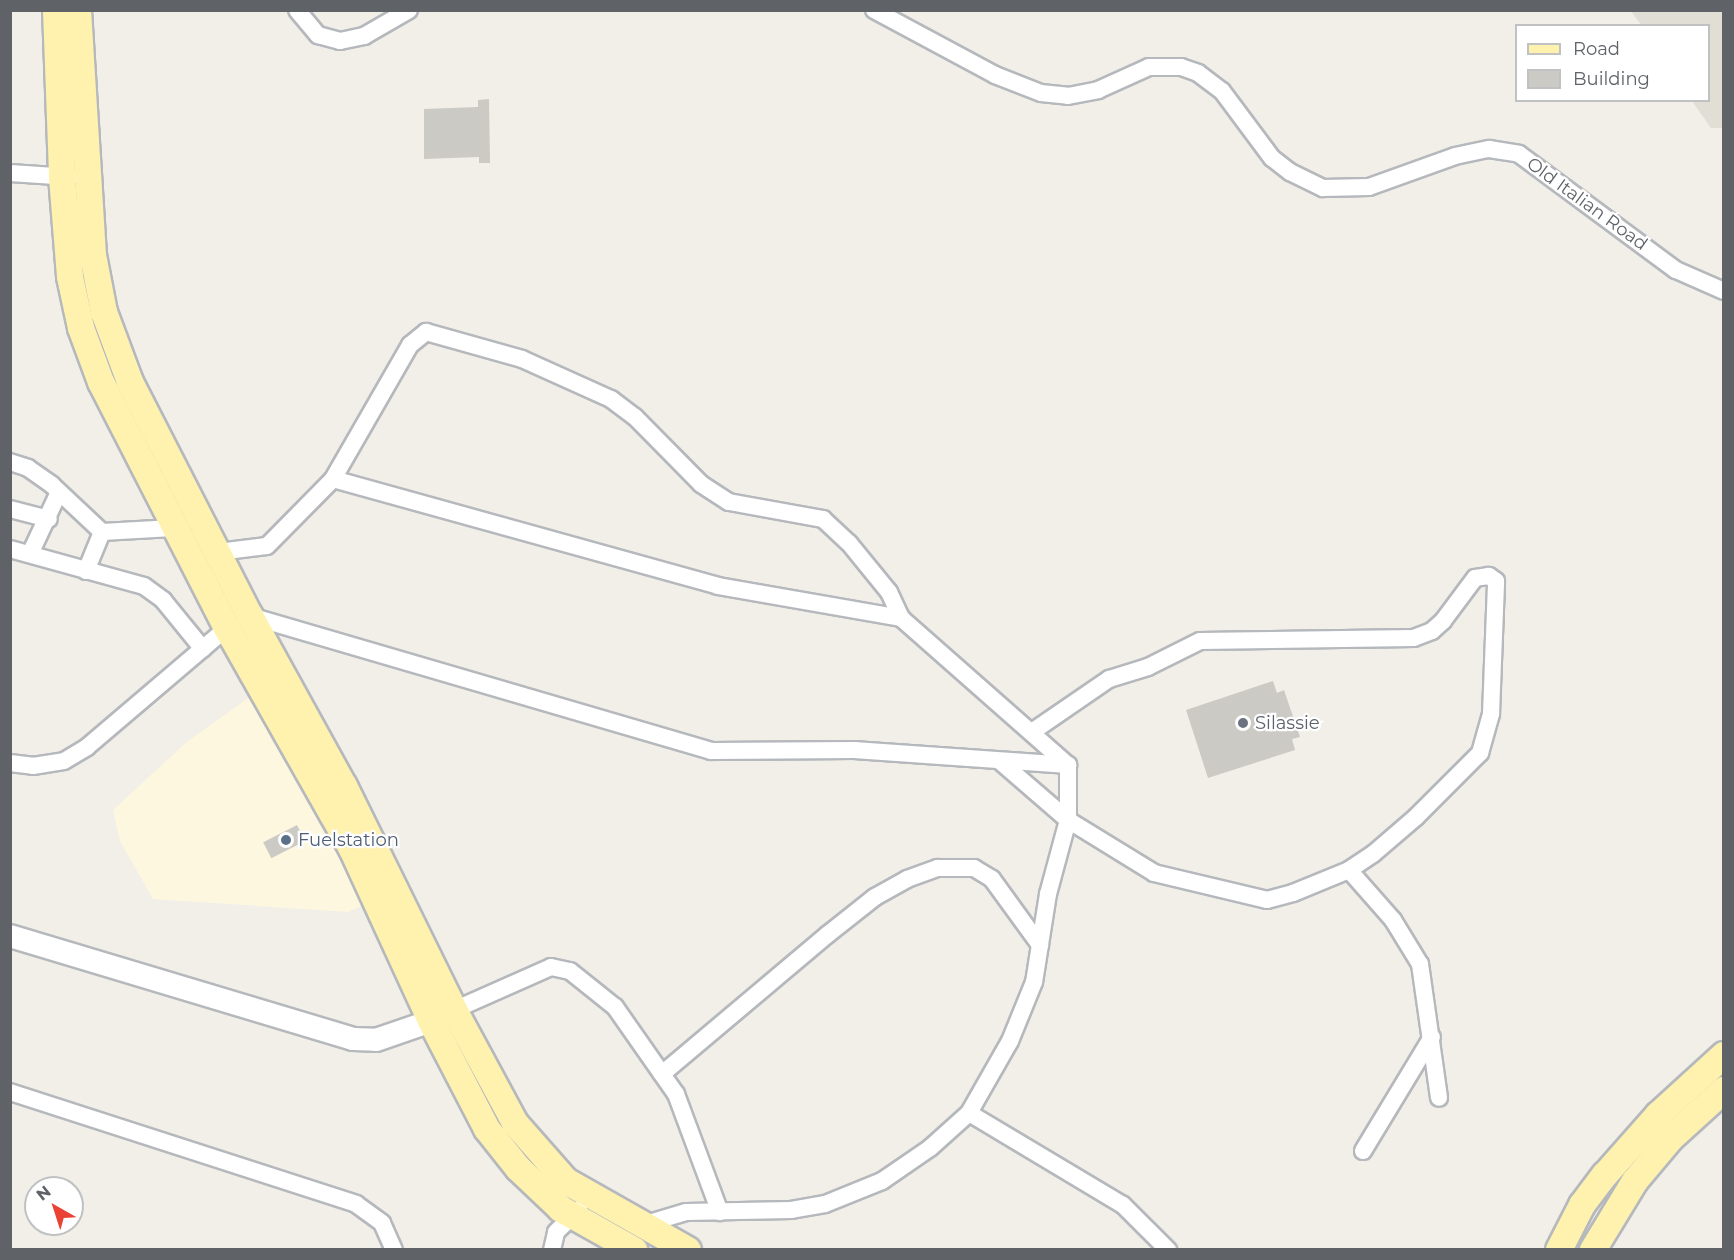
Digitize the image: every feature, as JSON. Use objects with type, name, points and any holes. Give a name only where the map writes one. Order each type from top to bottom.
[{"type":"main road","points":[[56,10],[62,177],[70,277],[81,328],[101,382],[227,628],[334,792]]},
{"type":"main road","points":[[78,10],[93,255],[113,341],[130,382],[218,552],[334,792],[362,844],[443,1015],[500,1147],[538,1189],[572,1216],[634,1250]]},
{"type":"main road","points":[[443,1015],[527,1139],[566,1181],[593,1199],[688,1250]]},
{"type":"main road","points":[[1559,1250],[1582,1205],[1605,1175],[1658,1115],[1724,1055]]},
{"type":"main road","points":[[1593,1250],[1635,1181],[1671,1138],[1724,1090]]},
{"type":"street","points":[[297,10],[318,35],[340,41],[364,36],[409,10]]},
{"type":"street","name":"Old Italian Road","points":[[874,10],[995,75],[1041,93],[1068,96],[1098,90],[1126,74],[1163,65],[1198,73],[1222,91],[1272,158],[1290,172],[1323,188],[1369,187],[1455,156],[1489,149],[1519,154],[1676,270],[1709,288],[1724,291]]},
{"type":"street","points":[[10,173],[88,177]]},
{"type":"street","points":[[218,552],[267,546],[333,479],[410,345],[426,332],[522,358],[611,399],[635,417],[701,484],[729,502],[823,519],[889,592],[901,618],[1068,765],[1068,820],[1048,894],[1034,982],[1010,1041],[969,1113],[910,1163],[859,1193],[825,1204],[792,1210],[686,1212],[642,1225]]},
{"type":"street","points":[[10,462],[28,468],[59,492],[102,532],[174,528]]},
{"type":"street","points":[[333,479],[718,586],[901,618]]},
{"type":"street","points":[[30,554],[49,519],[59,492]]},
{"type":"street","points":[[10,508],[49,519]]},
{"type":"street","points":[[86,571],[102,532]]},
{"type":"street","points":[[10,549],[144,586],[163,600],[203,649]]},
{"type":"street","points":[[1002,763],[1068,820],[1154,873],[1237,895],[1267,900],[1349,870],[1416,817],[1480,753],[1491,714],[1497,585],[1490,576],[1475,578],[1443,621],[1424,635],[1380,640],[1207,640],[1148,667],[1109,679],[1032,732]]},
{"type":"street","points":[[250,616],[711,751],[854,750],[1002,763],[1068,765]]},
{"type":"street","points":[[10,763],[33,766],[64,761],[87,747],[227,628]]},
{"type":"street","points":[[662,1074],[827,934],[875,897],[907,879],[938,868],[974,868],[992,879],[1040,945]]},
{"type":"street","points":[[1349,870],[1393,920],[1416,956],[1432,1036],[1438,1098]]},
{"type":"street","points":[[10,936],[353,1039],[376,1040],[443,1015],[550,967],[570,971],[615,1007],[676,1094],[720,1212]]},
{"type":"street","points":[[1363,1151],[1432,1036]]},
{"type":"street","points":[[10,1092],[356,1204],[382,1223],[394,1250]]},
{"type":"street","points":[[969,1113],[1123,1205],[1168,1250]]},
{"type":"street","points":[[552,1250],[556,1232],[593,1199]]},
{"type":"shaded area","points":[[1631,11],[1723,11],[1723,128],[1711,128],[1693,102],[1710,102],[1710,24],[1640,24]]},
{"type":"shaded area","points":[[251,696],[364,905],[348,912],[153,899],[120,841],[113,810],[188,741]]},
{"type":"building","points":[[489,99],[490,163],[479,163],[479,157],[424,159],[424,109],[478,107],[478,100]]},
{"type":"building","name":"Silassie","points":[[1273,681],[1277,693],[1284,690],[1300,737],[1292,739],[1295,750],[1208,778],[1186,710]]},
{"type":"building","points":[[297,825],[305,841],[271,858],[263,842]]},
{"type":"place","name":"Silassie","points":[[1243,723]]},
{"type":"place","name":"Fuelstation","points":[[286,840]]}]
